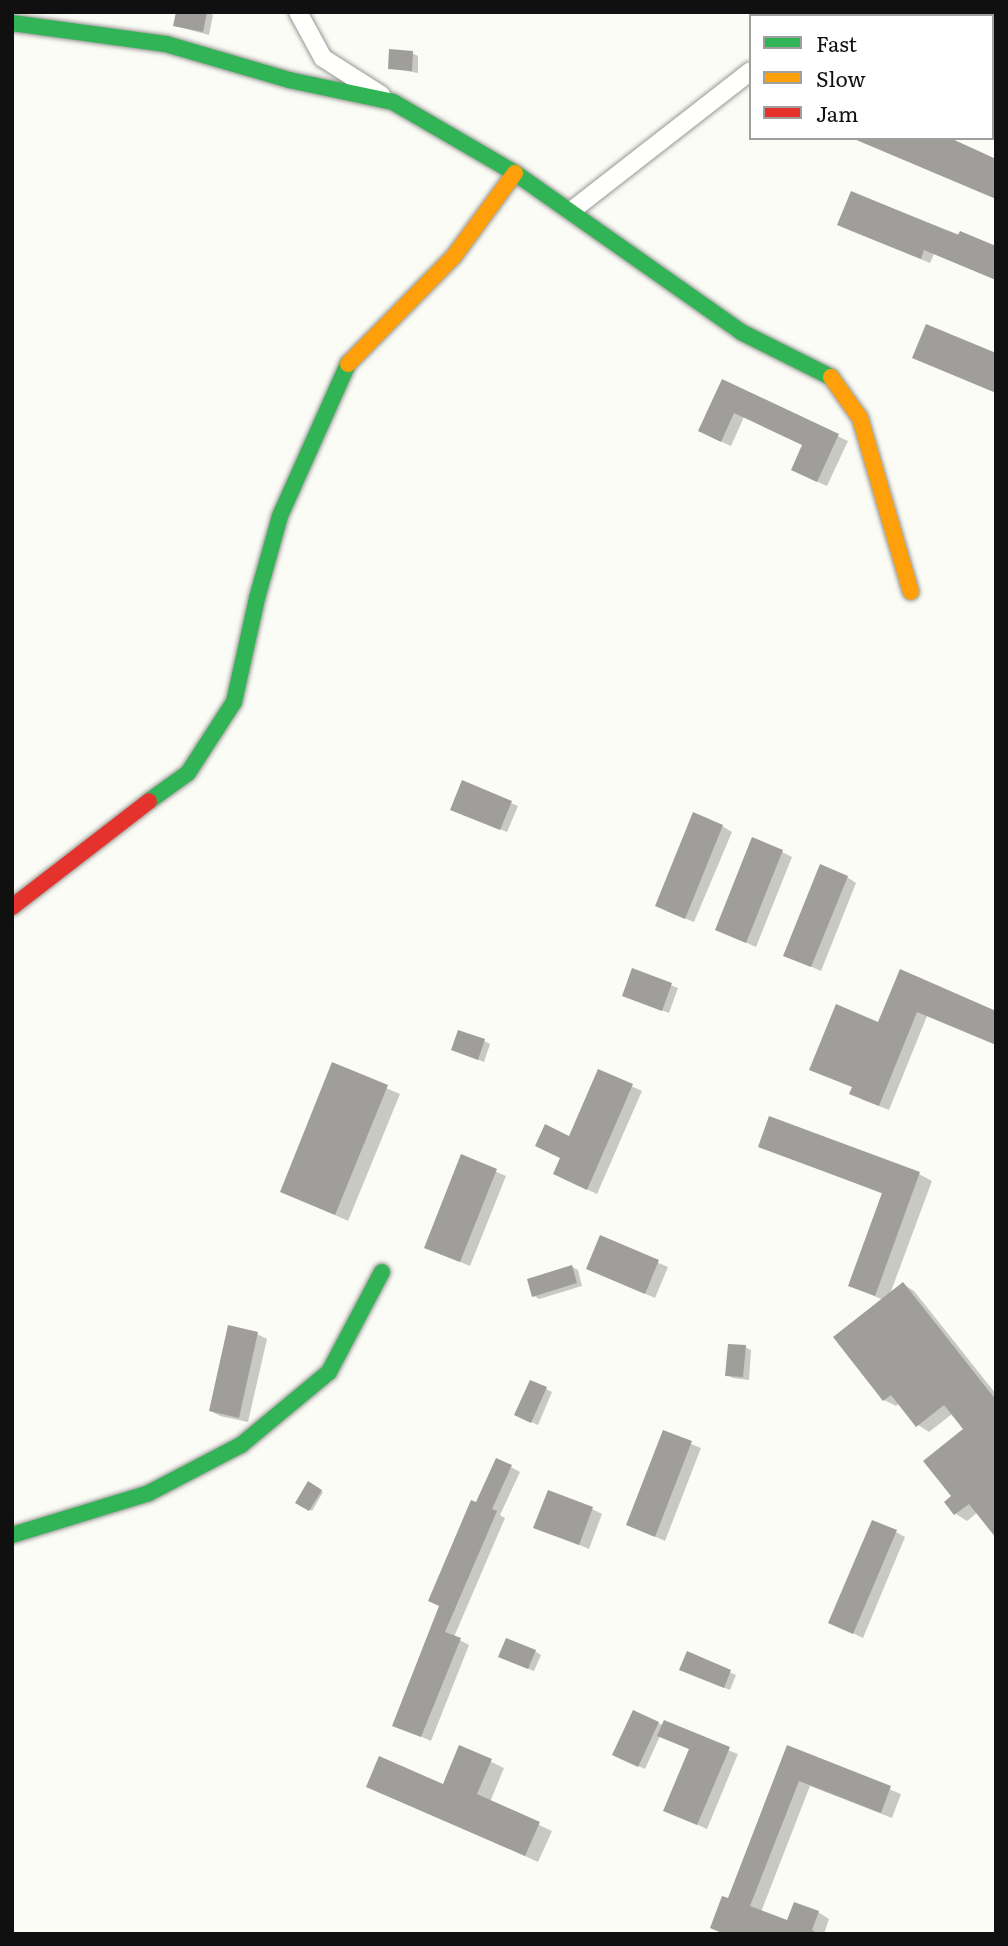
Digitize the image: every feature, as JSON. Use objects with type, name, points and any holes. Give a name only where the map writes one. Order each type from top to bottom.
[{"type":"street","points":[[298,12],[323,58],[515,173],[741,332],[831,377],[860,418],[911,592]]},
{"type":"street","points":[[12,23],[166,44],[289,80],[393,102]]},
{"type":"street","points":[[571,211],[749,73]]},
{"type":"street","points":[[12,908],[96,839],[188,773],[234,702],[257,598],[281,516],[349,358],[454,256],[515,173]]},
{"type":"street","points":[[12,1535],[149,1493],[241,1445],[329,1372],[382,1272]]},
{"type":"building","points":[[176,12],[207,12],[203,32],[173,26]]},
{"type":"building","points":[[389,49],[413,51],[412,71],[388,69]]},
{"type":"building","points":[[856,140],[954,140],[996,159],[996,199]]},
{"type":"building","points":[[851,191],[958,235],[960,231],[996,246],[996,280],[924,250],[921,259],[837,225]]},
{"type":"building","points":[[926,324],[996,353],[996,393],[912,358]]},
{"type":"building","points":[[722,379],[839,434],[817,482],[791,470],[802,445],[734,413],[721,442],[698,431]]},
{"type":"building","points":[[462,780],[512,801],[500,830],[450,810]]},
{"type":"building","points":[[693,812],[723,825],[685,919],[655,906]]},
{"type":"building","points":[[752,837],[783,850],[746,943],[715,930]]},
{"type":"building","points":[[820,864],[848,876],[811,967],[783,956]]},
{"type":"building","points":[[632,968],[672,983],[662,1011],[622,996]]},
{"type":"building","points":[[900,969],[996,1011],[996,1045],[917,1012],[879,1106],[849,1094],[852,1087],[809,1070],[836,1004],[878,1022]]},
{"type":"building","points":[[458,1030],[485,1039],[478,1060],[451,1050]]},
{"type":"building","points":[[332,1062],[388,1085],[335,1215],[280,1192]]},
{"type":"building","points":[[598,1069],[633,1084],[587,1190],[553,1174],[560,1158],[535,1146],[545,1124],[569,1136]]},
{"type":"building","points":[[769,1116],[920,1172],[875,1296],[848,1286],[882,1193],[758,1147]]},
{"type":"building","points":[[461,1154],[497,1169],[460,1262],[424,1248]]},
{"type":"building","points":[[600,1235],[659,1260],[645,1294],[586,1269]]},
{"type":"building","points":[[572,1265],[577,1283],[532,1297],[527,1279]]},
{"type":"building","points":[[903,1282],[996,1400],[996,1538],[969,1504],[954,1515],[944,1502],[951,1496],[923,1461],[963,1429],[944,1405],[916,1427],[891,1395],[883,1401],[833,1337]]},
{"type":"building","points":[[228,1325],[258,1332],[239,1418],[209,1411]]},
{"type":"building","points":[[728,1344],[746,1345],[743,1377],[725,1376]]},
{"type":"building","points":[[530,1380],[547,1387],[531,1423],[514,1415]]},
{"type":"building","points":[[663,1430],[692,1441],[655,1537],[626,1525]]},
{"type":"building","points":[[496,1458],[512,1465],[492,1509],[497,1511],[445,1632],[461,1638],[421,1737],[392,1726],[439,1606],[428,1601],[471,1500],[476,1502]]},
{"type":"building","points":[[308,1481],[322,1490],[309,1511],[295,1503]]},
{"type":"building","points":[[548,1490],[593,1507],[579,1545],[533,1528]]},
{"type":"building","points":[[872,1520],[897,1530],[853,1634],[828,1623]]},
{"type":"building","points":[[506,1638],[536,1650],[528,1669],[498,1657]]},
{"type":"building","points":[[687,1651],[731,1670],[724,1688],[679,1670]]},
{"type":"building","points":[[633,1710],[659,1722],[638,1767],[612,1755]]},
{"type":"building","points":[[664,1720],[730,1747],[697,1825],[663,1811],[689,1749],[657,1736]]},
{"type":"building","points":[[459,1745],[492,1759],[477,1794],[540,1822],[525,1856],[366,1787],[379,1756],[443,1784]]},
{"type":"building","points":[[787,1745],[891,1786],[881,1813],[799,1781],[750,1906],[787,1920],[794,1902],[819,1911],[812,1930],[818,1934],[724,1934],[710,1928],[722,1896],[728,1898]]},
{"type":"traffic: fast","points":[[12,23],[166,44],[289,80],[393,102],[515,173],[741,332],[831,377]]},
{"type":"traffic: fast","points":[[149,801],[188,773],[234,702],[257,598],[280,516],[348,364]]},
{"type":"traffic: fast","points":[[12,1535],[149,1493],[241,1445],[329,1372],[382,1272]]},
{"type":"traffic: slow","points":[[348,364],[454,256],[515,173]]},
{"type":"traffic: slow","points":[[831,377],[860,418],[911,592]]},
{"type":"traffic: jam","points":[[12,907],[149,801]]}]
